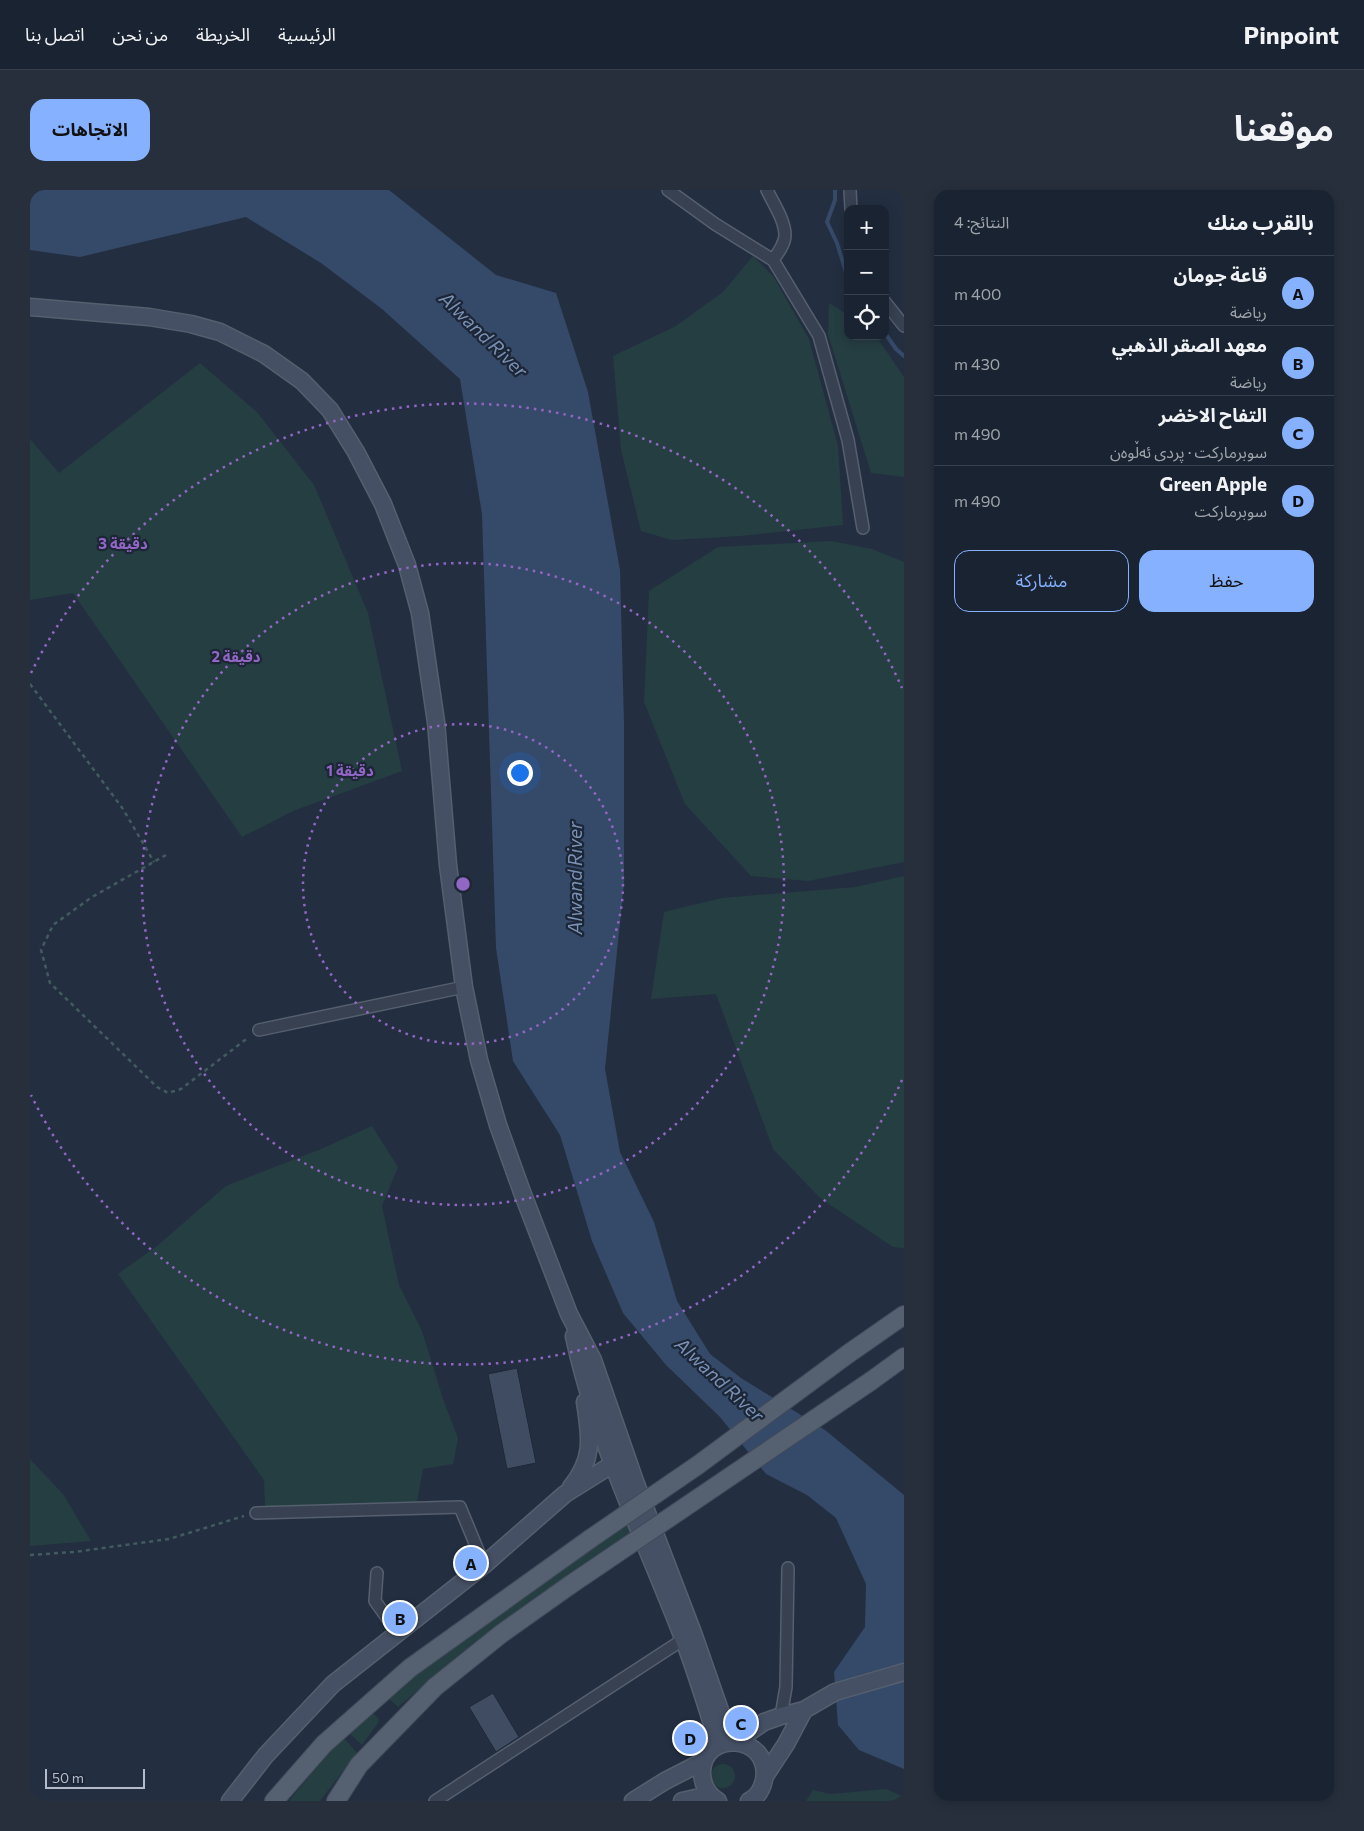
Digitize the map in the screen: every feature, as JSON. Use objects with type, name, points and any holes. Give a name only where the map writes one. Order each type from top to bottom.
[{"type":"main road","points":[[274,1801],[324,1744],[410,1668],[590,1539],[698,1465],[904,1315]]},
{"type":"main road","points":[[336,1801],[359,1766],[435,1687],[501,1634],[570,1585],[871,1381],[904,1356]]},
{"type":"street","points":[[668,190],[715,224],[774,260],[820,336],[848,440],[863,528]]},
{"type":"street","points":[[767,190],[782,222],[785,235],[774,260]]},
{"type":"street","points":[[850,190],[851,205]]},
{"type":"street","points":[[30,307],[170,320],[191,324],[220,332],[264,354],[290,371],[317,396],[338,423],[374,486],[396,534],[409,571],[420,613],[436,722],[444,793],[448,865],[464,987],[479,1060],[498,1125],[569,1314],[593,1360],[620,1460]]},
{"type":"street","points":[[889,307],[904,326]]},
{"type":"street","points":[[259,1030],[464,987]]},
{"type":"street","points":[[565,1494],[582,1473],[589,1454],[580,1366],[569,1314]]},
{"type":"street","points":[[580,1366],[620,1460],[729,1743]]},
{"type":"street","points":[[230,1801],[266,1755],[333,1684],[484,1565],[565,1494],[620,1460]]},
{"type":"street","points":[[256,1513],[460,1507],[484,1565]]},
{"type":"street","points":[[781,1716],[786,1687],[788,1568]]},
{"type":"street","points":[[377,1573],[375,1601],[398,1633]]},
{"type":"street","points":[[435,1801],[688,1636]]},
{"type":"street","points":[[716,1800],[707,1790],[703,1781],[702,1771],[704,1761],[713,1749],[729,1743],[764,1722],[804,1710],[835,1692],[904,1672]]},
{"type":"street","points":[[765,1776],[786,1744],[804,1710]]},
{"type":"street","points":[[729,1743],[745,1744],[754,1749],[761,1757],[765,1766],[765,1776],[763,1786],[755,1799]]},
{"type":"street","points":[[633,1801],[671,1777],[704,1761]]},
{"type":"street","points":[[682,1801],[700,1797],[716,1800]]},
{"type":"path","points":[[30,684],[123,809],[154,862]]},
{"type":"path","points":[[166,855],[92,897],[54,925],[41,950],[50,983],[157,1087],[168,1093],[181,1089],[259,1030]]},
{"type":"path","points":[[30,1555],[74,1552],[169,1539],[256,1513]]},
{"type":"green space","points":[[753,256],[773,276],[809,339],[838,446],[843,525],[740,536],[672,540],[641,531],[621,450],[613,356],[676,326],[723,292]]},
{"type":"green space","points":[[829,303],[844,312],[844,340],[879,340],[904,377],[904,477],[871,473],[828,334]]},
{"type":"green space","points":[[200,363],[257,412],[314,485],[368,613],[402,771],[293,811],[242,837],[73,593],[30,600],[30,439],[59,473]]},
{"type":"green space","points":[[831,541],[872,549],[904,562],[904,862],[808,881],[751,876],[685,804],[644,702],[649,591],[718,547]]},
{"type":"green space","points":[[904,876],[904,1248],[893,1247],[820,1198],[773,1149],[716,994],[651,999],[664,912],[722,898],[856,887]]},
{"type":"green space","points":[[372,1126],[398,1167],[382,1206],[399,1285],[422,1331],[444,1402],[458,1438],[453,1464],[423,1469],[416,1507],[282,1515],[265,1506],[264,1480],[118,1274],[157,1246],[226,1186],[321,1149]]},
{"type":"green space","points":[[30,1459],[63,1494],[91,1541],[30,1546]]},
{"type":"green space","points":[[642,1515],[647,1523],[520,1609],[398,1707],[385,1695],[614,1532]]},
{"type":"green space","points":[[367,1714],[374,1714],[379,1719],[362,1745],[348,1732]]},
{"type":"green space","points":[[342,1736],[357,1753],[320,1801],[289,1801]]},
{"type":"green space","points":[[723,1764],[732,1767],[735,1776],[732,1785],[723,1788],[714,1785],[711,1776],[714,1767]]},
{"type":"green space","points":[[886,1789],[904,1797],[904,1801],[806,1801],[813,1790],[831,1794]]},
{"type":"water","name":"Alwand River","points":[[30,190],[389,190],[496,275],[556,293],[588,392],[620,570],[624,723],[624,883],[605,1069],[620,1152],[654,1222],[677,1301],[710,1354],[741,1378],[825,1430],[904,1495],[904,1769],[859,1750],[838,1725],[834,1672],[865,1627],[866,1584],[836,1518],[807,1495],[766,1474],[720,1417],[666,1365],[623,1313],[592,1241],[560,1135],[513,1061],[496,948],[482,514],[460,379],[382,309],[321,263],[246,217],[80,257],[30,250]]},
{"type":"building","points":[[517,1368],[536,1463],[507,1469],[488,1374]]},
{"type":"building","points":[[493,1693],[519,1737],[496,1752],[469,1707]]},
{"type":"waterway","points":[[835,190],[835,200],[827,222],[837,243],[844,266]]},
{"type":"waterway","points":[[889,339],[904,356]]},
{"type":"place","name":"قاعة جومان","points":[[471,1563]]},
{"type":"place","name":"معهد الصقر الذهبي","points":[[400,1618]]},
{"type":"place","name":"التفاح الاخضر","points":[[741,1723]]},
{"type":"place","name":"Green Apple","points":[[690,1738]]}]
